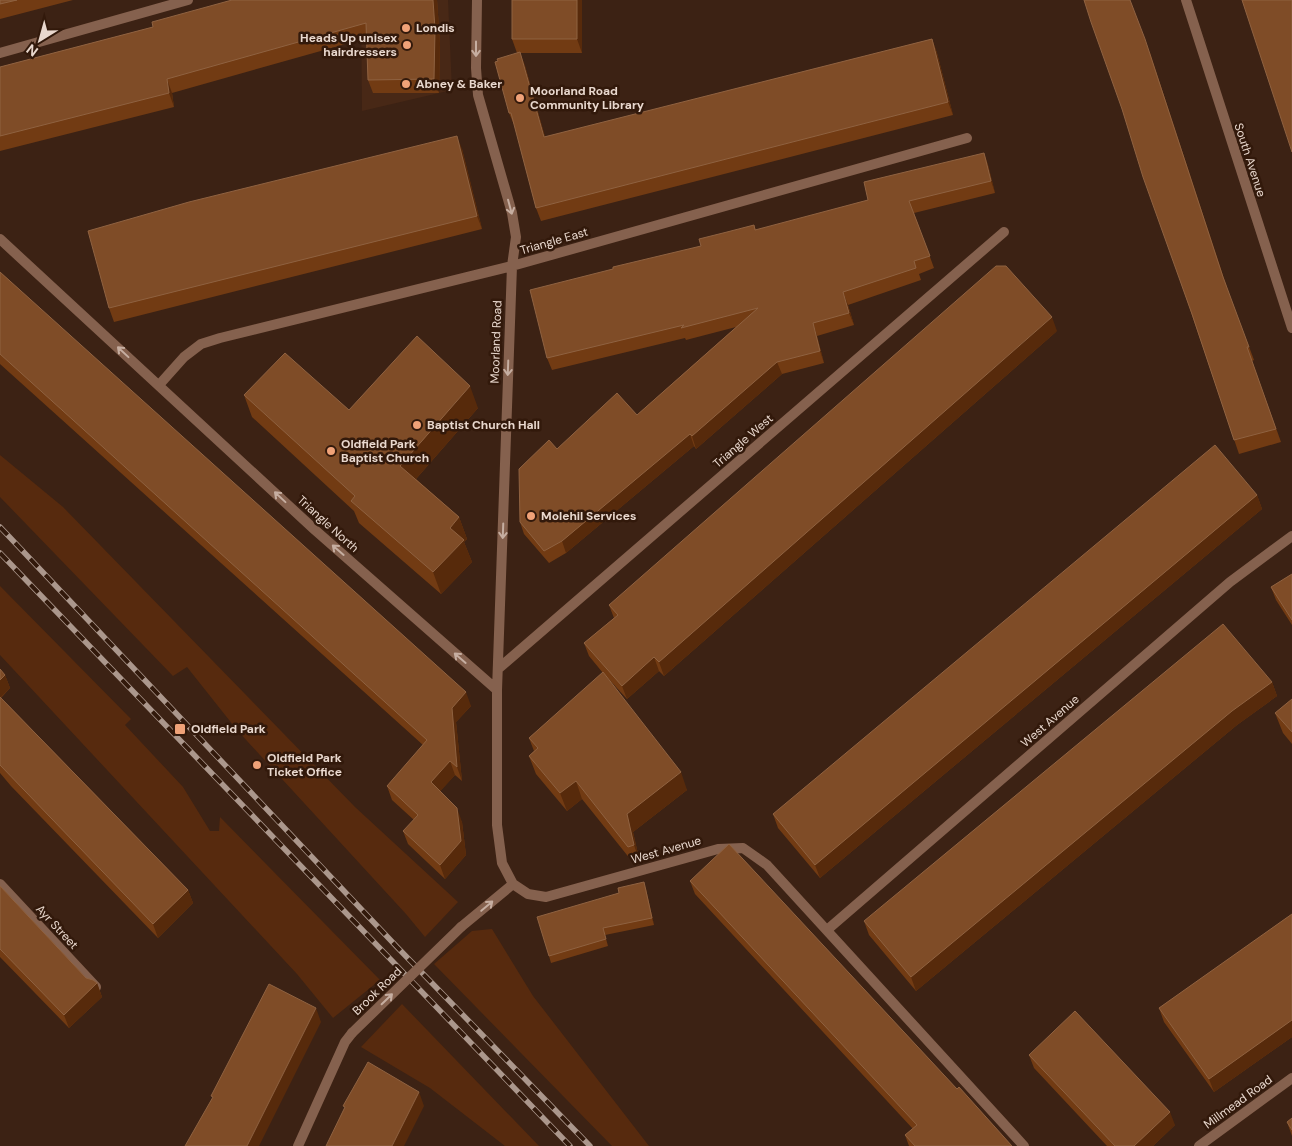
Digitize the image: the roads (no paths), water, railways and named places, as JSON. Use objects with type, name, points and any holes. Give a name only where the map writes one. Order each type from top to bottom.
[{"type":"street","points":[[0,53],[188,0]]},
{"type":"street","name":"Moorland Road","points":[[477,0],[476,68],[478,95],[512,213],[516,237],[512,266],[497,690]]},
{"type":"street","name":"South Avenue","points":[[1186,0],[1292,328]]},
{"type":"street","name":"Triangle East","points":[[159,385],[184,356],[202,344],[512,266],[967,138]]},
{"type":"street","name":"Triangle West","points":[[498,669],[1004,232]]},
{"type":"street","name":"Triangle North","points":[[0,239],[315,530],[497,690]]},
{"type":"street","name":"West Avenue","points":[[827,930],[1230,582],[1292,536]]},
{"type":"street","points":[[497,690],[497,825],[502,863],[513,884]]},
{"type":"street","name":"West Avenue","points":[[513,884],[528,894],[546,897],[718,849],[743,848],[767,865],[1024,1146]]},
{"type":"street","name":"Ayr Street","points":[[0,884],[96,987]]},
{"type":"street","name":"Brook Road","points":[[298,1146],[345,1042],[352,1033],[461,927],[513,884]]},
{"type":"street","name":"Millmead Road","points":[[1199,1146],[1292,1078]]},
{"type":"railway","points":[[0,527],[397,947],[590,1146]]},
{"type":"railway","points":[[0,553],[570,1146]]},
{"type":"place","name":"Londis","points":[[406,28]]},
{"type":"place","name":"Heads Up unisex hairdressers","points":[[407,45]]},
{"type":"place","name":"Abney & Baker","points":[[406,84]]},
{"type":"place","name":"Moorland Road Community Library","points":[[520,98]]},
{"type":"place","name":"Baptist Church Hall","points":[[417,425]]},
{"type":"place","name":"Oldfield Park Baptist Church","points":[[331,451]]},
{"type":"place","name":"Molehil Services","points":[[531,516]]},
{"type":"place","name":"Oldfield Park","points":[[180,729]]},
{"type":"place","name":"Oldfield Park Ticket Office","points":[[257,765]]}]
